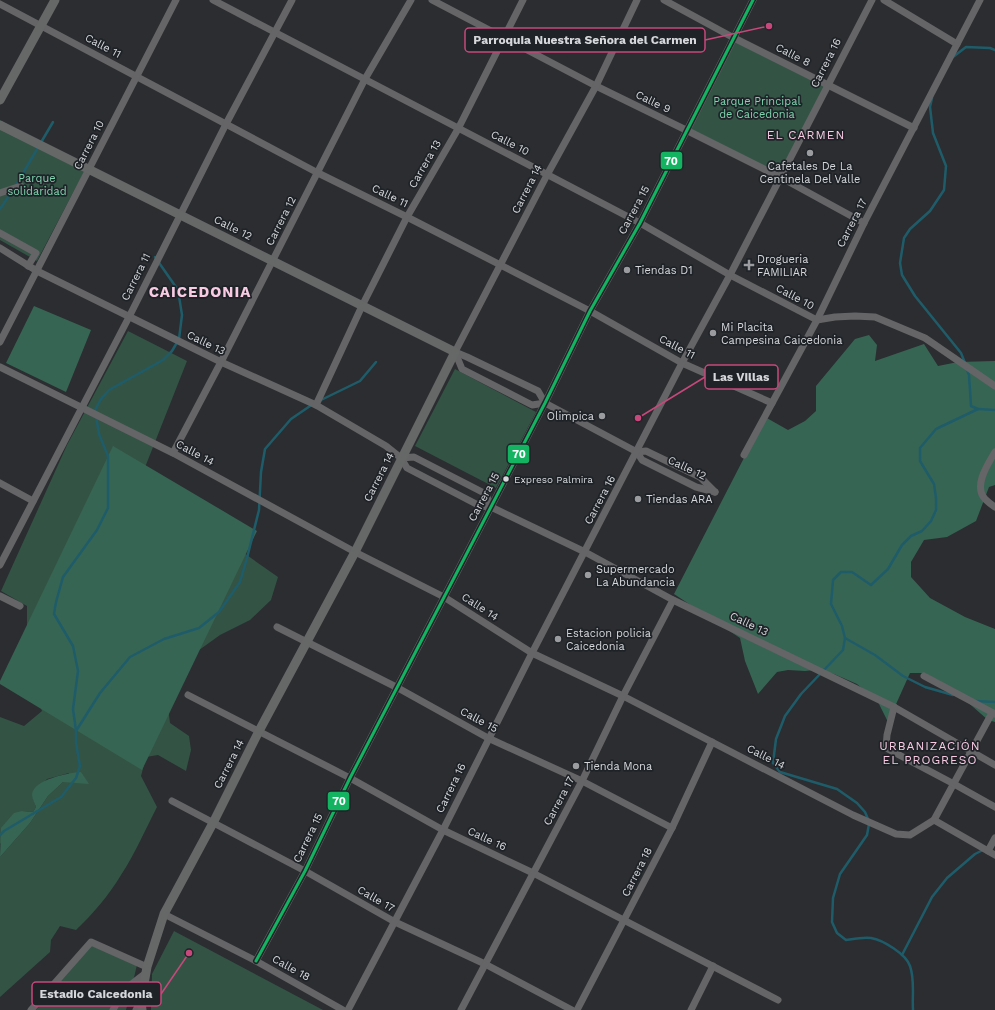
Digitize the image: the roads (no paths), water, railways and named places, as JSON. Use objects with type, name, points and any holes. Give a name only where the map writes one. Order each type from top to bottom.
[{"type":"main road","points":[[0,100],[55,0]]},
{"type":"main road","name":"Calle 12","points":[[0,125],[455,352]]},
{"type":"main road","name":"Carrera 14","points":[[141,1005],[146,970],[164,914],[213,823],[259,731],[355,552],[455,352]]},
{"type":"street","name":"Carrera 10","points":[[0,342],[176,0]]},
{"type":"street","name":"Calle 10","points":[[213,0],[640,223],[730,275],[817,320]]},
{"type":"street","name":"Carrera 11","points":[[0,565],[129,317],[226,124],[292,0]]},
{"type":"street","name":"Carrera 12","points":[[173,453],[365,79],[411,0]]},
{"type":"street","name":"Calle 9","points":[[432,0],[596,86],[780,177],[864,223]]},
{"type":"street","name":"Carrera 13","points":[[316,405],[362,306],[408,217],[458,129],[523,0]]},
{"type":"street","name":"Carrera 14","points":[[455,352],[547,175],[596,86],[638,0]]},
{"type":"street","name":"Calle 8","points":[[664,0],[734,38],[914,128]]},
{"type":"street","name":"Carrera 15","points":[[256,961],[305,871],[350,778],[545,403],[590,311],[640,223],[753,0]]},
{"type":"street","name":"Carrera 16","points":[[348,1010],[443,830],[488,738],[872,0]]},
{"type":"street","points":[[884,0],[957,44]]},
{"type":"street","name":"Carrera 17","points":[[744,455],[817,320],[864,223],[980,0]]},
{"type":"street","name":"Calle 11","points":[[0,4],[318,173],[408,217],[590,311],[682,364],[772,403]]},
{"type":"street","points":[[1,190],[21,186]]},
{"type":"street","points":[[0,233],[36,253],[28,266]]},
{"type":"street","name":"Calle 13","points":[[0,248],[37,271],[129,317],[221,362],[316,405],[386,446],[401,458],[407,468],[480,506],[491,507],[585,552],[673,600],[894,707],[995,765]]},
{"type":"street","points":[[817,320],[835,316],[875,317],[925,338],[995,386]]},
{"type":"street","name":"Calle 12","points":[[455,352],[462,369],[532,405],[545,403]]},
{"type":"street","name":"Calle 12","points":[[455,352],[538,391],[545,403],[637,452],[642,460],[696,487],[715,492],[700,477],[646,451],[637,452]]},
{"type":"street","name":"Calle 14","points":[[0,367],[173,453],[355,552],[444,597],[532,653],[623,696],[853,815],[896,834],[910,835],[934,820]]},
{"type":"street","points":[[995,452],[984,472],[981,492],[984,498],[995,507]]},
{"type":"street","points":[[401,458],[414,457],[486,494],[491,507]]},
{"type":"street","points":[[0,483],[33,501]]},
{"type":"street","points":[[0,596],[20,606]]},
{"type":"street","name":"Carrera 17","points":[[461,1010],[582,781],[623,696],[673,600]]},
{"type":"street","name":"Calle 15","points":[[277,627],[398,688],[488,738],[582,781],[672,828]]},
{"type":"street","points":[[924,676],[994,714],[934,820],[995,855]]},
{"type":"street","name":"Calle 16","points":[[188,695],[350,778],[443,830],[533,873],[778,1000]]},
{"type":"street","points":[[894,707],[887,735],[886,748],[954,784],[995,808]]},
{"type":"street","name":"Carrera 18","points":[[577,1010],[672,828],[712,742]]},
{"type":"street","name":"Calle 17","points":[[172,801],[305,871],[394,922],[485,964],[572,1010]]},
{"type":"street","points":[[988,851],[995,838]]},
{"type":"street","name":"Calle 18","points":[[164,914],[256,961],[343,1010]]},
{"type":"street","points":[[31,1010],[90,942],[146,970],[128,986],[113,1010]]},
{"type":"street","points":[[691,1010],[713,966]]},
{"type":"street","points":[[136,1010],[141,1005]]},
{"type":"waterway","points":[[953,57],[966,47],[990,48],[995,50]]},
{"type":"waterway","points":[[932,98],[930,107],[933,133],[946,166],[944,190],[930,211],[910,229],[904,238],[900,263],[902,275],[915,296],[961,353],[965,363]]},
{"type":"waterway","points":[[16,185],[53,122]]},
{"type":"waterway","points":[[0,209],[12,191]]},
{"type":"waterway","points":[[0,835],[4,831],[61,797],[76,778],[80,766],[73,709],[78,671],[73,646],[54,614],[63,577],[97,530],[108,508],[108,456],[99,434],[95,410],[101,399],[109,390],[163,360],[172,351],[179,339],[182,315],[178,290],[155,257]]},
{"type":"waterway","points":[[321,400],[360,381],[376,362]]},
{"type":"waterway","points":[[967,370],[969,375],[971,406],[978,409]]},
{"type":"waterway","points":[[76,731],[100,693],[130,657],[164,639],[199,628],[219,612],[240,582],[247,558],[259,510],[261,472],[265,449],[291,419],[313,404]]},
{"type":"waterway","points":[[868,819],[865,812],[857,803],[837,789],[780,772],[773,763],[776,739],[785,716],[801,694],[843,650],[845,638],[842,626],[831,604],[833,580],[841,572],[852,572],[871,585],[888,569],[902,545],[911,536],[922,531],[931,521],[936,510],[934,484],[920,461],[920,448],[936,429],[978,409],[995,410]]},
{"type":"waterway","points":[[845,638],[875,655],[903,676],[925,687],[953,695]]},
{"type":"waterway","points":[[976,701],[995,702]]},
{"type":"waterway","points":[[869,824],[867,835],[840,874],[833,898],[832,922],[837,933],[846,940],[865,938],[876,939],[894,948],[908,961],[912,971],[913,1010]]},
{"type":"waterway","points":[[902,955],[932,897],[947,878],[975,854],[983,850]]},
{"type":"place","name":"Parroquia Nuestra Señora del Carmen","points":[[769,26]]},
{"type":"place","name":"Cafetales De La Centinela Del Valle","points":[[810,153]]},
{"type":"place","name":"Drogueria FAMILIAR","points":[[749,265]]},
{"type":"place","name":"Tiendas D1","points":[[627,270]]},
{"type":"place","name":"Mi Placita Campesina Caicedonia","points":[[713,333]]},
{"type":"place","name":"Olimpica","points":[[602,416]]},
{"type":"place","name":"Las Villas","points":[[638,418]]},
{"type":"place","name":"Expreso Palmira","points":[[506,479]]},
{"type":"place","name":"Tiendas ARA","points":[[638,499]]},
{"type":"place","name":"Supermercado La Abundancia","points":[[588,575]]},
{"type":"place","name":"Estacion policia Caicedonia","points":[[558,639]]},
{"type":"place","name":"Tienda Mona","points":[[576,766]]},
{"type":"place","name":"Estadio Caicedonia","points":[[189,953]]},
{"type":"district","name":"EL CARMEN","points":[[806,135]]},
{"type":"district","name":"CAICEDONIA","points":[[200,292]]},
{"type":"district","name":"URBANIZACIÓN EL PROGRESO","points":[[930,753]]},
{"type":"park label","name":"Parque Principal de Caicedonia","points":[[757,107]]},
{"type":"park label","name":"Parque solidaridad","points":[[37,184]]}]
